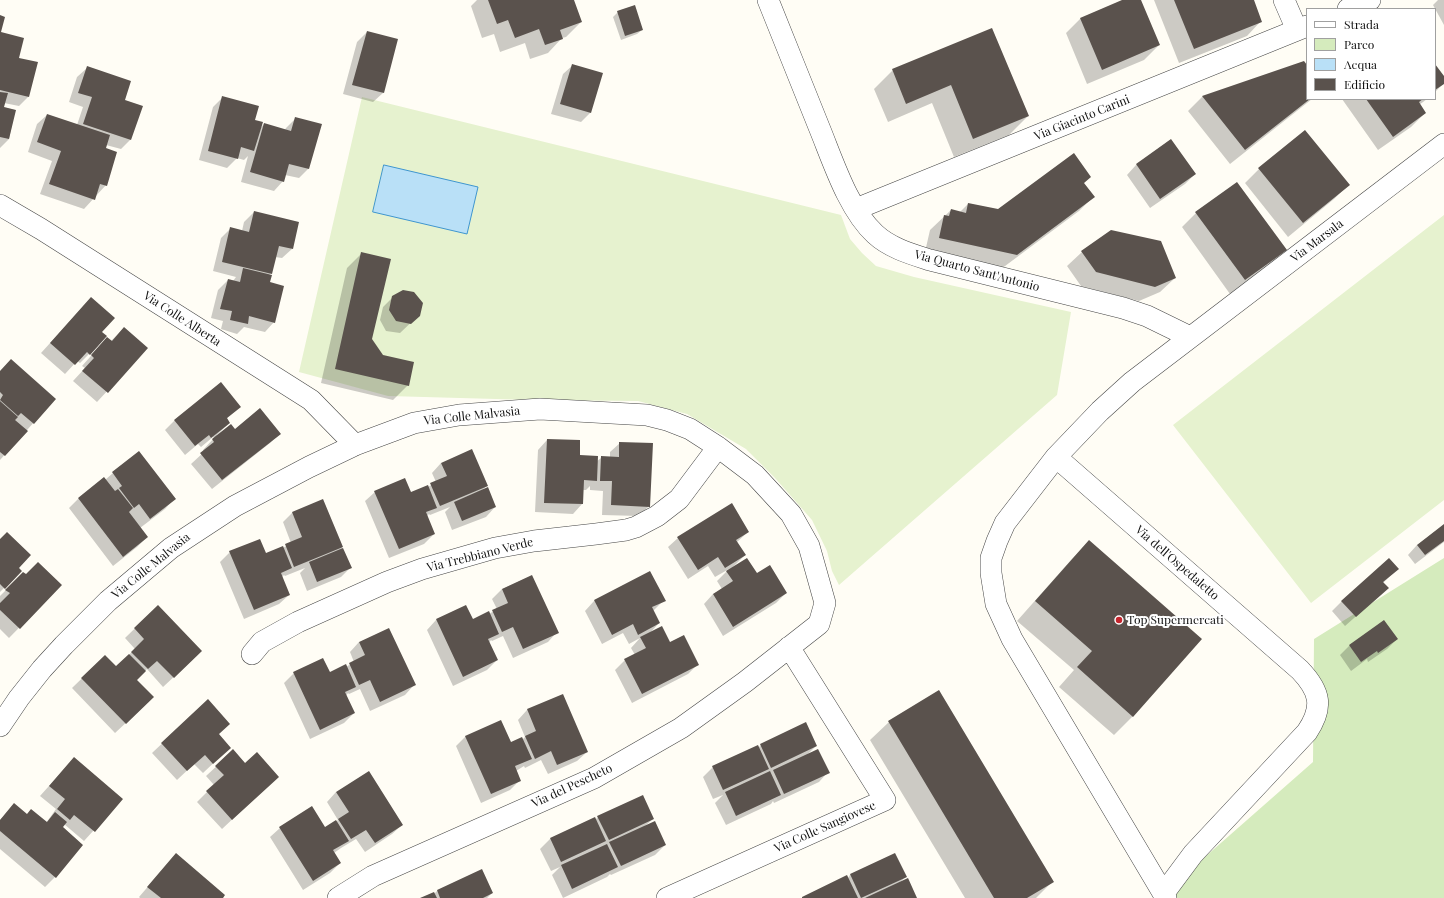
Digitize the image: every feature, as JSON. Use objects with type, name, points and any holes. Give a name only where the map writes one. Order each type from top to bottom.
[{"type":"street","name":"Via Quarto Sant'Antonio","points":[[768,0],[844,188],[863,222],[876,235],[887,242],[915,255],[948,266],[1123,308],[1147,316],[1190,337]]},
{"type":"street","points":[[1284,0],[1302,28]]},
{"type":"street","points":[[1350,8],[1370,0]]},
{"type":"street","name":"Via Giacinto Carini","points":[[856,209],[1302,28]]},
{"type":"street","name":"Via Marsala","points":[[1190,337],[1444,144]]},
{"type":"street","name":"Via Colle Alberta","points":[[0,205],[41,229],[311,400],[355,445]]},
{"type":"street","name":"Via dell'Ospedaletto","points":[[1056,457],[1300,670],[1308,678],[1318,700],[1318,711],[1314,722],[1307,732],[1193,854],[1165,896],[1012,639],[996,604],[991,573],[991,558],[1005,522],[1056,457],[1100,411],[1132,382],[1190,337]]},
{"type":"street","name":"Via Colle Malvasia","points":[[0,726],[19,698],[42,669],[64,645],[108,601],[156,559],[193,532],[235,506],[355,445],[414,423],[459,415],[540,408],[647,415],[690,428],[718,447],[755,474],[791,514],[809,546],[825,603],[819,624],[789,647]]},
{"type":"street","name":"Via Trebbiano Verde","points":[[252,654],[262,642],[298,622],[387,582],[422,569],[495,548],[534,540],[604,533],[636,527],[657,516],[679,499],[718,447]]},
{"type":"street","name":"Via del Pescheto","points":[[338,898],[373,876],[594,778],[681,728],[745,682],[789,647]]},
{"type":"street","name":"Via Colle Sangiovese","points":[[667,898],[885,800],[789,647]]},
{"type":"green space","points":[[362,97],[841,215],[850,239],[876,266],[914,277],[1071,312],[1057,395],[839,585],[832,571],[827,551],[812,520],[775,478],[746,449],[687,414],[638,401],[388,396],[299,372]]},
{"type":"green space","points":[[1444,215],[1444,500],[1311,603],[1173,425]]},
{"type":"green space","points":[[1444,558],[1444,898],[1166,898],[1164,893],[1313,762],[1314,639]]},
{"type":"water","points":[[384,165],[478,187],[467,234],[373,212]]},
{"type":"building","points":[[488,0],[574,0],[582,22],[560,30],[563,39],[545,45],[539,29],[515,38],[508,20],[497,24]]},
{"type":"building","points":[[1122,0],[1141,0],[1160,45],[1102,70],[1080,18]]},
{"type":"building","points":[[1174,0],[1254,0],[1262,22],[1194,49]]},
{"type":"building","points":[[635,5],[643,30],[625,36],[617,11]]},
{"type":"building","points":[[0,15],[5,17],[1,32],[24,38],[19,58],[38,62],[29,97],[0,90]]},
{"type":"building","points":[[992,28],[1029,116],[973,139],[951,85],[906,104],[892,69]]},
{"type":"building","points":[[367,31],[398,39],[384,93],[352,85]]},
{"type":"building","points":[[1304,61],[1306,64],[1306,100],[1309,100],[1245,150],[1202,96]]},
{"type":"building","points":[[572,64],[603,73],[591,113],[560,104]]},
{"type":"building","points":[[1436,65],[1444,76],[1444,84],[1436,89]]},
{"type":"building","points":[[87,66],[131,81],[125,100],[143,106],[131,140],[83,124],[92,97],[78,93]]},
{"type":"building","points":[[0,92],[8,93],[4,107],[16,110],[9,139],[0,137]]},
{"type":"building","points":[[222,96],[259,106],[255,120],[263,122],[254,151],[241,147],[238,159],[208,151]]},
{"type":"building","points":[[1367,100],[1422,100],[1419,102],[1426,113],[1393,137]]},
{"type":"building","points":[[47,114],[110,135],[106,148],[117,152],[107,186],[100,184],[95,200],[49,184],[61,151],[37,142]]},
{"type":"building","points":[[295,117],[322,124],[309,169],[289,164],[284,182],[250,172],[264,123],[291,131]]},
{"type":"building","points":[[1305,130],[1350,185],[1303,223],[1258,168]]},
{"type":"building","points":[[1171,139],[1196,174],[1160,199],[1136,164]]},
{"type":"building","points":[[1074,153],[1091,177],[1084,183],[1095,197],[1017,255],[939,238],[944,215],[949,216],[951,209],[966,213],[968,203],[998,209]]},
{"type":"building","points":[[1237,182],[1287,250],[1245,280],[1195,212]]},
{"type":"building","points":[[254,211],[299,222],[293,249],[279,246],[272,274],[222,262],[230,227],[249,232]]},
{"type":"building","points":[[1111,230],[1161,241],[1176,278],[1155,287],[1096,272],[1081,251]]},
{"type":"building","points":[[361,252],[391,259],[372,339],[383,355],[414,362],[409,386],[335,369]]},
{"type":"building","points":[[243,268],[272,275],[270,282],[284,286],[275,323],[249,316],[248,324],[230,320],[232,311],[220,309],[228,279],[240,282]]},
{"type":"building","points":[[403,290],[414,292],[423,303],[420,316],[411,324],[396,321],[389,310],[392,296]]},
{"type":"building","points":[[91,297],[115,318],[102,332],[107,336],[90,355],[87,352],[75,365],[50,343]]},
{"type":"building","points":[[124,327],[148,348],[108,393],[82,371],[94,358],[91,355],[107,337],[112,341]]},
{"type":"building","points":[[11,359],[56,399],[34,424],[21,413],[18,416],[0,400],[3,395],[0,392],[0,371]]},
{"type":"building","points":[[221,382],[241,407],[227,418],[230,423],[211,438],[209,435],[195,446],[174,420]]},
{"type":"building","points":[[0,401],[18,417],[15,420],[28,431],[5,456],[0,452]]},
{"type":"building","points":[[260,408],[281,434],[222,480],[200,453],[214,442],[212,439],[231,424],[235,429]]},
{"type":"building","points":[[547,439],[580,440],[580,455],[598,456],[597,481],[584,480],[583,504],[544,503]]},
{"type":"building","points":[[619,442],[653,443],[650,507],[611,505],[612,481],[600,481],[601,456],[619,457]]},
{"type":"building","points":[[472,449],[488,486],[440,506],[430,483],[447,476],[441,463]]},
{"type":"building","points":[[139,451],[176,499],[150,519],[139,504],[134,508],[119,488],[122,486],[112,472]]},
{"type":"building","points":[[104,477],[115,491],[118,489],[133,508],[129,512],[148,537],[123,557],[78,498]]},
{"type":"building","points":[[405,478],[411,492],[428,485],[437,508],[426,512],[435,534],[399,549],[374,491]]},
{"type":"building","points":[[488,487],[496,507],[462,521],[454,502]]},
{"type":"building","points":[[323,499],[343,547],[294,567],[285,544],[302,537],[292,512]]},
{"type":"building","points":[[732,503],[749,532],[736,540],[746,555],[725,568],[718,557],[698,570],[677,537]]},
{"type":"building","points":[[1444,524],[1444,541],[1425,555],[1417,545]]},
{"type":"building","points":[[7,532],[31,555],[19,568],[22,571],[5,589],[0,584],[0,539]]},
{"type":"building","points":[[260,539],[266,553],[283,546],[292,568],[281,573],[290,595],[254,610],[229,551]]},
{"type":"building","name":"Top Supermercati","points":[[1089,540],[1202,639],[1133,717],[1077,667],[1092,651],[1035,601]]},
{"type":"building","points":[[343,548],[352,568],[317,582],[309,562]]},
{"type":"building","points":[[747,558],[757,573],[770,565],[787,593],[733,627],[713,594],[733,581],[726,571]]},
{"type":"building","points":[[1389,558],[1399,569],[1383,582],[1389,588],[1356,617],[1341,601]]},
{"type":"building","points":[[38,562],[62,585],[20,629],[0,610],[0,603],[10,593],[5,590],[23,572],[26,574]]},
{"type":"building","points":[[650,571],[666,601],[652,607],[660,623],[638,635],[633,624],[612,635],[594,600]]},
{"type":"building","points":[[532,575],[559,633],[523,649],[513,627],[502,632],[492,610],[508,603],[502,589]]},
{"type":"building","points":[[158,605],[202,651],[174,678],[157,661],[148,669],[131,652],[144,639],[134,628]]},
{"type":"building","points":[[466,605],[473,619],[489,611],[499,634],[488,639],[498,660],[463,677],[436,619]]},
{"type":"building","points":[[1384,620],[1398,639],[1378,653],[1377,651],[1361,662],[1349,645]]},
{"type":"building","points":[[662,626],[670,642],[684,635],[699,665],[642,694],[624,659],[646,648],[640,637]]},
{"type":"building","points":[[389,628],[416,685],[380,702],[370,680],[359,685],[349,663],[365,655],[359,642]]},
{"type":"building","points":[[129,654],[146,671],[137,680],[154,697],[126,724],[81,678],[105,655],[116,666]]},
{"type":"building","points":[[323,658],[330,672],[346,664],[356,687],[345,692],[355,713],[320,730],[293,672]]},
{"type":"building","points":[[939,690],[1054,882],[1027,898],[994,898],[888,721]]},
{"type":"building","points":[[563,694],[588,752],[557,765],[551,751],[535,759],[525,736],[536,731],[527,709]]},
{"type":"building","points":[[208,699],[230,724],[219,734],[231,748],[213,764],[205,755],[187,771],[161,743]]},
{"type":"building","points":[[501,720],[511,742],[522,737],[532,759],[515,766],[521,781],[491,794],[465,736]]},
{"type":"building","points":[[806,722],[817,746],[771,768],[760,744]]},
{"type":"building","points":[[758,745],[769,769],[723,790],[712,766]]},
{"type":"building","points":[[233,749],[245,763],[257,752],[279,777],[232,820],[206,791],[224,775],[215,766]]},
{"type":"building","points":[[818,749],[830,773],[784,794],[773,770]]},
{"type":"building","points":[[74,757],[123,799],[95,832],[74,815],[70,820],[57,809],[65,799],[49,786]]},
{"type":"building","points":[[369,771],[403,825],[375,843],[366,830],[351,839],[338,819],[349,812],[336,792]]},
{"type":"building","points":[[770,771],[781,795],[736,816],[725,792]]},
{"type":"building","points":[[643,795],[654,819],[609,840],[597,816]]},
{"type":"building","points":[[14,803],[27,814],[31,809],[47,822],[55,812],[67,822],[63,827],[83,845],[56,878],[0,831],[0,820]]},
{"type":"building","points":[[312,806],[325,827],[336,820],[349,841],[333,850],[341,863],[313,881],[279,827]]},
{"type":"building","points":[[595,817],[606,841],[561,862],[550,838]]},
{"type":"building","points":[[655,821],[666,845],[621,866],[609,842]]},
{"type":"building","points":[[607,844],[618,867],[572,889],[561,865]]},
{"type":"building","points":[[176,853],[225,895],[223,898],[161,898],[147,887]]},
{"type":"building","points":[[895,853],[907,877],[861,898],[850,874]]},
{"type":"building","points":[[482,869],[493,893],[483,898],[440,898],[437,890]]},
{"type":"building","points":[[847,875],[858,898],[802,898],[802,897]]},
{"type":"building","points":[[908,878],[917,898],[865,898]]},
{"type":"building","points":[[434,892],[437,898],[420,898]]},
{"type":"place","name":"Top Supermercati","points":[[1119,620]]}]
